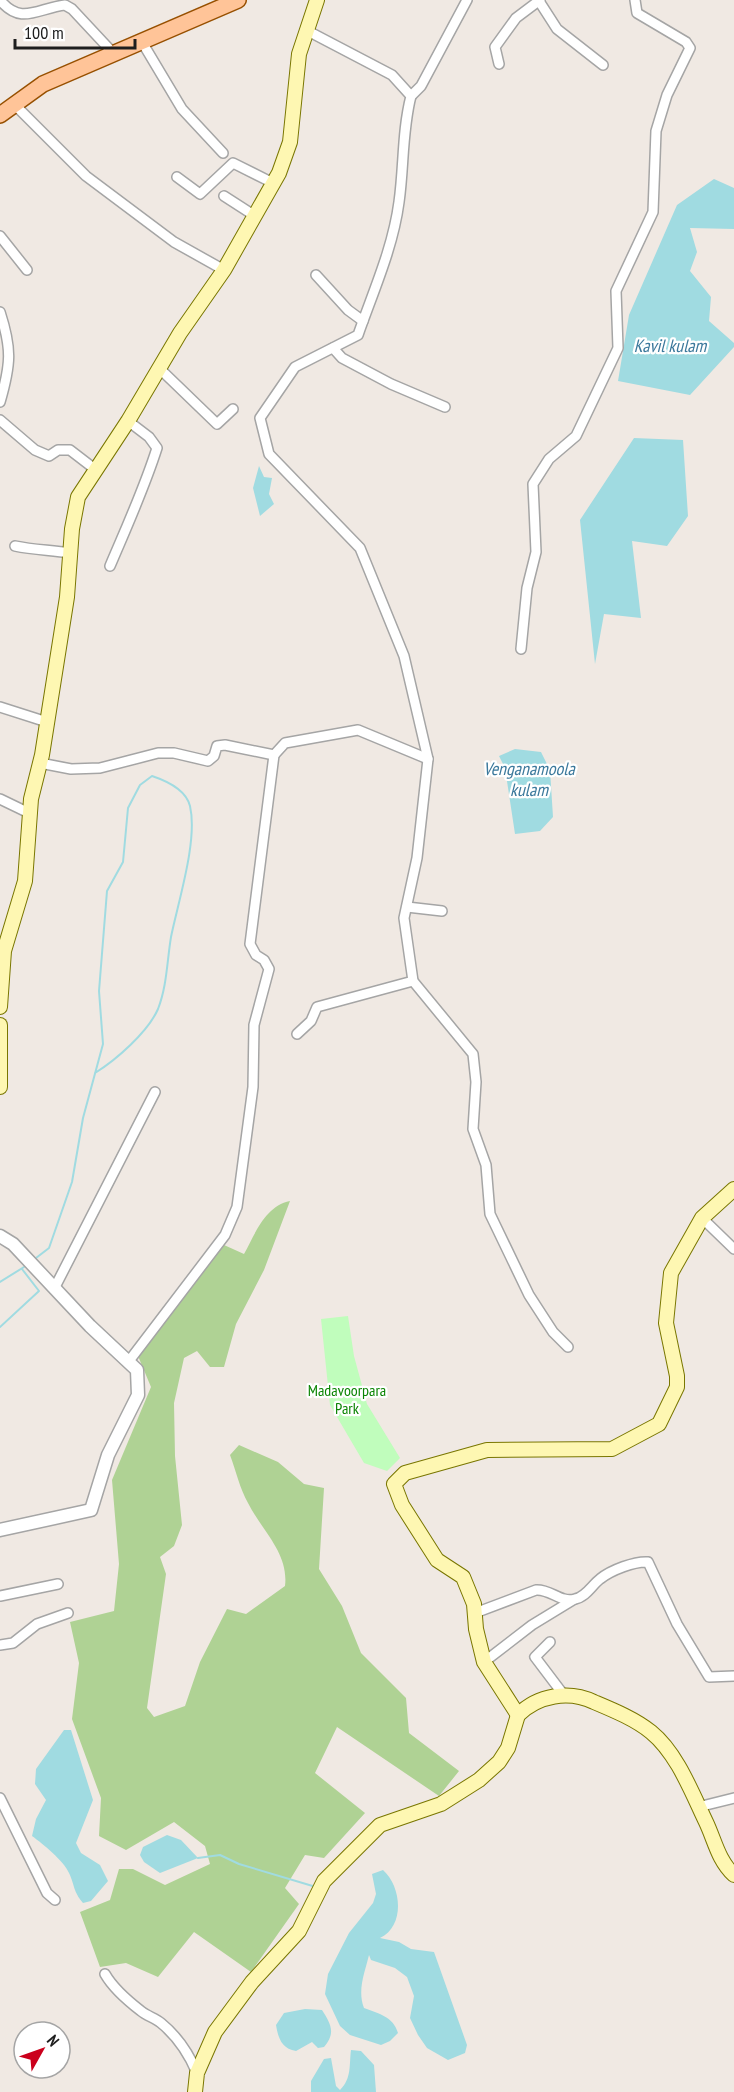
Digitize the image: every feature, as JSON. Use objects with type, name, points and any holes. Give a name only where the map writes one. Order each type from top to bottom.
[{"type":"main road","points":[[0,115],[43,84],[237,0]]},
{"type":"main road","points":[[0,1007],[4,951],[25,881],[29,813],[40,763],[67,597],[70,553],[78,497],[224,270],[273,183],[290,142],[299,54],[317,0]]},
{"type":"main road","points":[[0,1025],[0,1088]]},
{"type":"main road","points":[[518,1716],[484,1662],[478,1640],[475,1613],[463,1578],[437,1560],[402,1505],[394,1484],[405,1473],[487,1450],[612,1449],[659,1424],[676,1387],[677,1376],[667,1331],[671,1273],[702,1218],[734,1189]]},
{"type":"main road","points":[[195,2092],[197,2073],[215,2032],[252,1982],[298,1930],[324,1881],[380,1825],[441,1804],[479,1780],[499,1762],[508,1748],[518,1716],[523,1710],[563,1694],[580,1695],[633,1720],[652,1733],[670,1754],[698,1807],[719,1856],[734,1875]]},
{"type":"street","points":[[0,0],[15,14],[26,14],[55,2],[65,5],[72,9],[114,54]]},
{"type":"street","points":[[466,0],[421,86],[411,96],[405,119],[399,203],[388,249],[358,335],[295,367],[260,418],[269,454],[360,548],[404,656],[428,759],[417,858],[404,918],[412,981],[473,1054],[476,1082],[473,1129],[486,1165],[490,1214],[529,1295],[553,1332],[568,1347]]},
{"type":"street","points":[[521,650],[527,588],[536,552],[533,484],[549,459],[576,435],[618,348],[616,291],[653,212],[656,130],[667,95],[690,48],[686,42],[637,13],[635,0]]},
{"type":"street","points":[[499,64],[495,47],[505,31],[516,18],[539,1],[557,29],[603,65]]},
{"type":"street","points":[[306,30],[392,75],[411,96]]},
{"type":"street","points":[[142,42],[182,109],[223,153]]},
{"type":"street","points":[[14,104],[86,176],[174,242],[224,270]]},
{"type":"street","points":[[177,177],[200,194],[232,163],[273,183]]},
{"type":"street","points":[[224,196],[255,216]]},
{"type":"street","points":[[0,236],[27,270]]},
{"type":"street","points":[[316,275],[348,310],[363,321]]},
{"type":"street","points":[[0,312],[10,344],[7,379],[0,402]]},
{"type":"street","points":[[333,348],[342,358],[391,384],[445,407]]},
{"type":"street","points":[[159,368],[217,424],[233,409]]},
{"type":"street","points":[[0,420],[35,450],[49,456],[58,450],[70,450],[96,470]]},
{"type":"street","points":[[110,566],[128,518],[139,503],[143,482],[157,448],[149,437],[128,421]]},
{"type":"street","points":[[15,546],[41,552],[53,550],[70,553]]},
{"type":"street","points":[[0,707],[47,722]]},
{"type":"street","points":[[129,1361],[225,1235],[237,1207],[253,1087],[254,1025],[269,969],[264,960],[256,955],[250,944],[274,755],[285,743],[358,730],[428,759]]},
{"type":"street","points":[[40,763],[71,769],[100,768],[158,753],[174,753],[208,761],[214,756],[217,746],[225,745],[274,755]]},
{"type":"street","points":[[0,799],[29,813]]},
{"type":"street","points":[[407,907],[442,911]]},
{"type":"street","points":[[297,1034],[311,1021],[317,1007],[412,981]]},
{"type":"street","points":[[54,1289],[155,1092]]},
{"type":"street","points":[[702,1218],[734,1249]]},
{"type":"street","points":[[0,1236],[12,1244],[54,1289],[137,1370],[138,1395],[108,1455],[91,1510],[0,1530]]},
{"type":"street","points":[[484,1662],[532,1625],[581,1597],[602,1578],[640,1562],[648,1562],[677,1624],[709,1677],[734,1676]]},
{"type":"street","points":[[0,1596],[58,1584]]},
{"type":"street","points":[[475,1613],[536,1590],[546,1589],[560,1599],[573,1600]]},
{"type":"street","points":[[0,1645],[13,1642],[37,1624],[68,1613]]},
{"type":"street","points":[[550,1642],[535,1657],[563,1694]]},
{"type":"street","points":[[0,1798],[47,1893],[55,1900]]},
{"type":"street","points":[[698,1807],[734,1798]]},
{"type":"street","points":[[105,1974],[110,1983],[142,2012],[161,2022],[175,2037],[190,2057],[197,2073]]},
{"type":"green space","points":[[290,1201],[264,1270],[236,1324],[224,1367],[210,1367],[197,1351],[184,1358],[174,1403],[175,1456],[182,1525],[174,1546],[160,1557],[166,1574],[147,1708],[154,1717],[185,1706],[200,1662],[227,1609],[246,1614],[285,1586],[283,1563],[279,1553],[240,1486],[230,1455],[239,1445],[278,1462],[304,1484],[324,1488],[319,1569],[342,1606],[361,1653],[406,1698],[409,1733],[459,1771],[439,1796],[337,1727],[315,1773],[365,1813],[324,1858],[305,1855],[285,1888],[299,1904],[251,1972],[194,1932],[158,1977],[126,1963],[100,1967],[80,1912],[110,1900],[119,1869],[133,1869],[165,1885],[210,1864],[205,1846],[174,1822],[126,1850],[99,1836],[101,1798],[72,1719],[79,1663],[70,1622],[114,1611],[119,1564],[112,1480],[151,1387],[138,1356],[224,1245],[244,1254],[267,1215],[281,1204]]},
{"type":"green space","name":"Madavoorpara Park","points":[[348,1316],[354,1356],[367,1404],[400,1458],[387,1471],[364,1463],[330,1405],[321,1319]]},
{"type":"water","name":"Kavil kulam","points":[[714,179],[734,188],[734,229],[690,228],[697,252],[690,271],[711,297],[709,321],[734,343],[734,347],[690,395],[618,381],[629,315],[677,205]]},
{"type":"water","points":[[634,438],[683,440],[688,516],[667,546],[632,541],[641,618],[604,614],[595,664],[580,520]]},
{"type":"water","points":[[259,466],[264,477],[272,478],[269,494],[274,504],[260,516],[253,488]]},
{"type":"water","name":"Venganamoola kulam","points":[[515,749],[541,752],[550,770],[553,817],[540,831],[515,834],[505,768],[499,756]]},
{"type":"water","points":[[64,1730],[71,1730],[93,1800],[76,1843],[81,1853],[100,1865],[108,1881],[91,1901],[83,1903],[63,1863],[32,1836],[36,1819],[46,1800],[35,1784],[36,1769]]},
{"type":"water","points":[[167,1835],[181,1840],[198,1858],[160,1873],[144,1862],[140,1855],[143,1847]]},
{"type":"water","points":[[383,1870],[394,1886],[398,1906],[394,1925],[380,1938],[399,1942],[411,1949],[434,1952],[467,2045],[465,2053],[448,2060],[427,2048],[418,2035],[410,2018],[414,1996],[407,1977],[395,1968],[371,1960],[369,1955],[362,1981],[361,1995],[364,2008],[389,2019],[398,2033],[390,2041],[381,2045],[350,2035],[340,2026],[325,1994],[328,1974],[349,1933],[373,1903],[376,1894],[372,1874]]},
{"type":"water","points":[[305,2009],[322,2010],[330,2024],[330,2037],[324,2047],[318,2048],[312,2042],[296,2051],[291,2050],[282,2042],[276,2025],[284,2013]]},
{"type":"water","points":[[351,2050],[361,2051],[374,2065],[376,2092],[311,2092],[311,2081],[324,2059],[331,2058],[336,2086],[340,2090],[348,2076]]},
{"type":"waterway","points":[[36,1258],[49,1248],[72,1182],[83,1118],[103,1044],[99,991],[107,891],[123,862],[128,808],[140,785],[152,776],[170,783],[184,795],[190,806],[192,820],[189,854],[171,937],[165,982],[158,1009],[147,1027],[122,1053],[112,1061],[103,1067],[95,1073]]},
{"type":"waterway","points":[[0,1282],[24,1267]]},
{"type":"waterway","points":[[0,1327],[39,1291],[22,1269]]},
{"type":"waterway","points":[[198,1858],[220,1855],[239,1864],[316,1887]]}]
